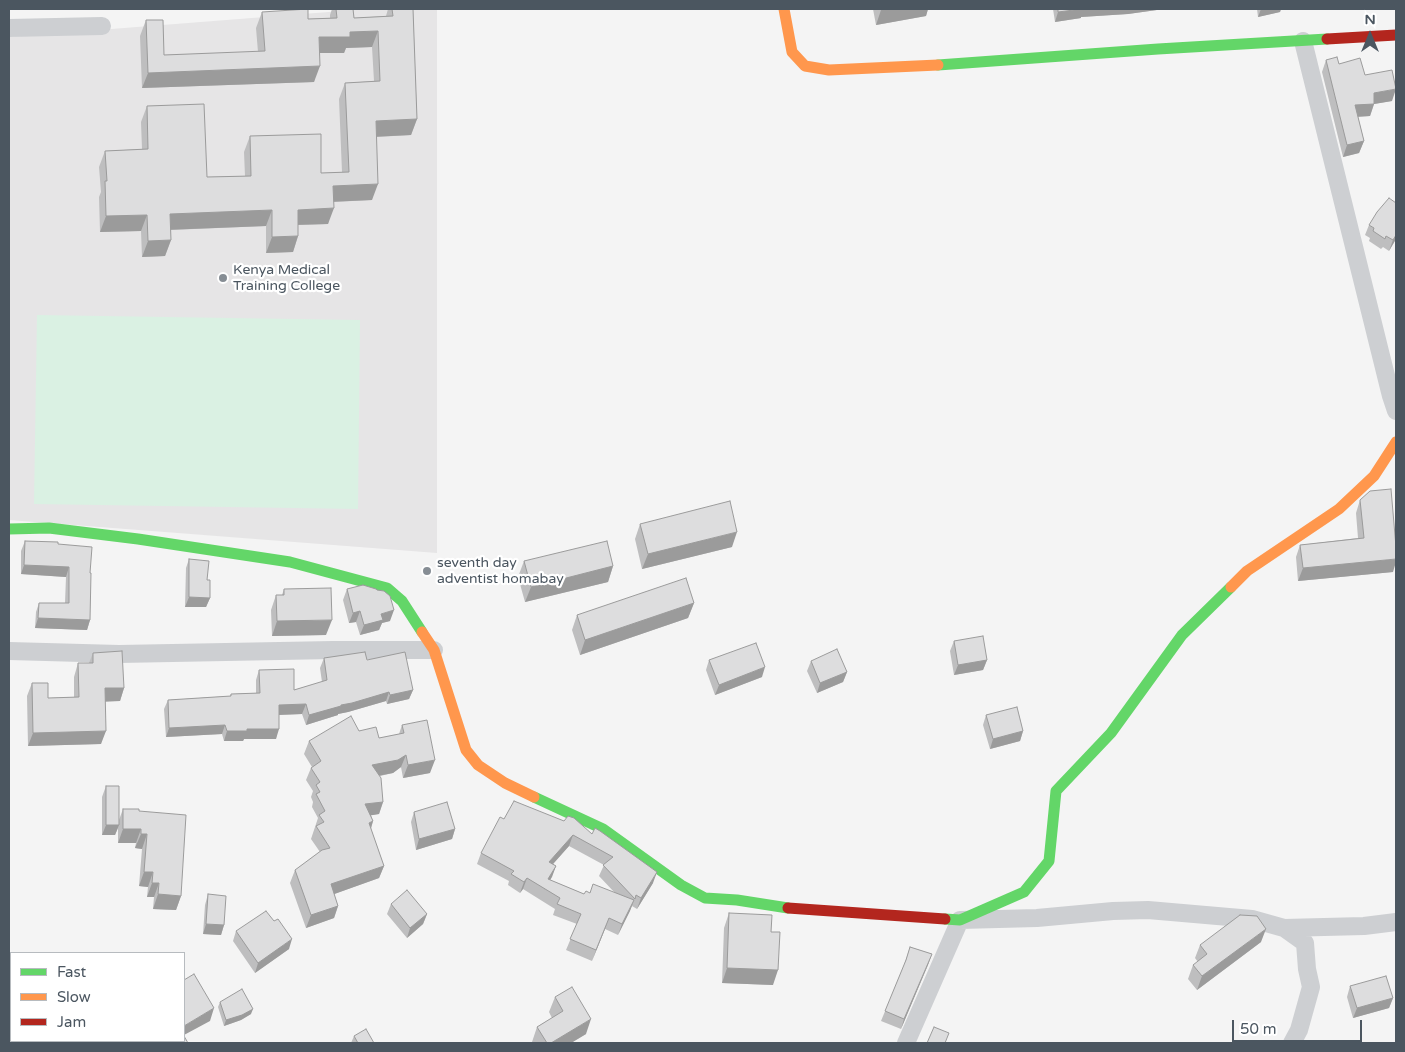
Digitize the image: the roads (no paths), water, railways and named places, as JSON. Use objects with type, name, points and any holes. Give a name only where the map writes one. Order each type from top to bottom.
[{"type":"street","points":[[784,9],[792,52],[805,66],[829,70],[957,64],[1396,35]]},
{"type":"street","points":[[9,28],[102,26]]},
{"type":"street","points":[[1302,41],[1390,396],[1396,411]]},
{"type":"street","points":[[906,1043],[960,920],[1024,892],[1049,861],[1056,791],[1111,733],[1182,635],[1247,571],[1339,509],[1374,476],[1396,442]]},
{"type":"street","points":[[9,529],[49,528],[138,539],[290,562],[388,588],[402,601],[434,650],[466,750],[478,765],[505,783],[603,829],[681,885],[705,898],[737,900],[778,907],[960,920],[1037,918],[1113,911],[1148,910],[1252,919],[1284,928],[1364,926],[1396,922]]},
{"type":"street","points":[[9,650],[119,654],[434,650]]},
{"type":"street","points":[[1284,928],[1305,943],[1307,969],[1311,987],[1299,1030],[1292,1043]]},
{"type":"place","name":"Kenya Medical Training College","points":[[223,278]]},
{"type":"place","name":"seventh day adventist homabay","points":[[427,571]]}]
